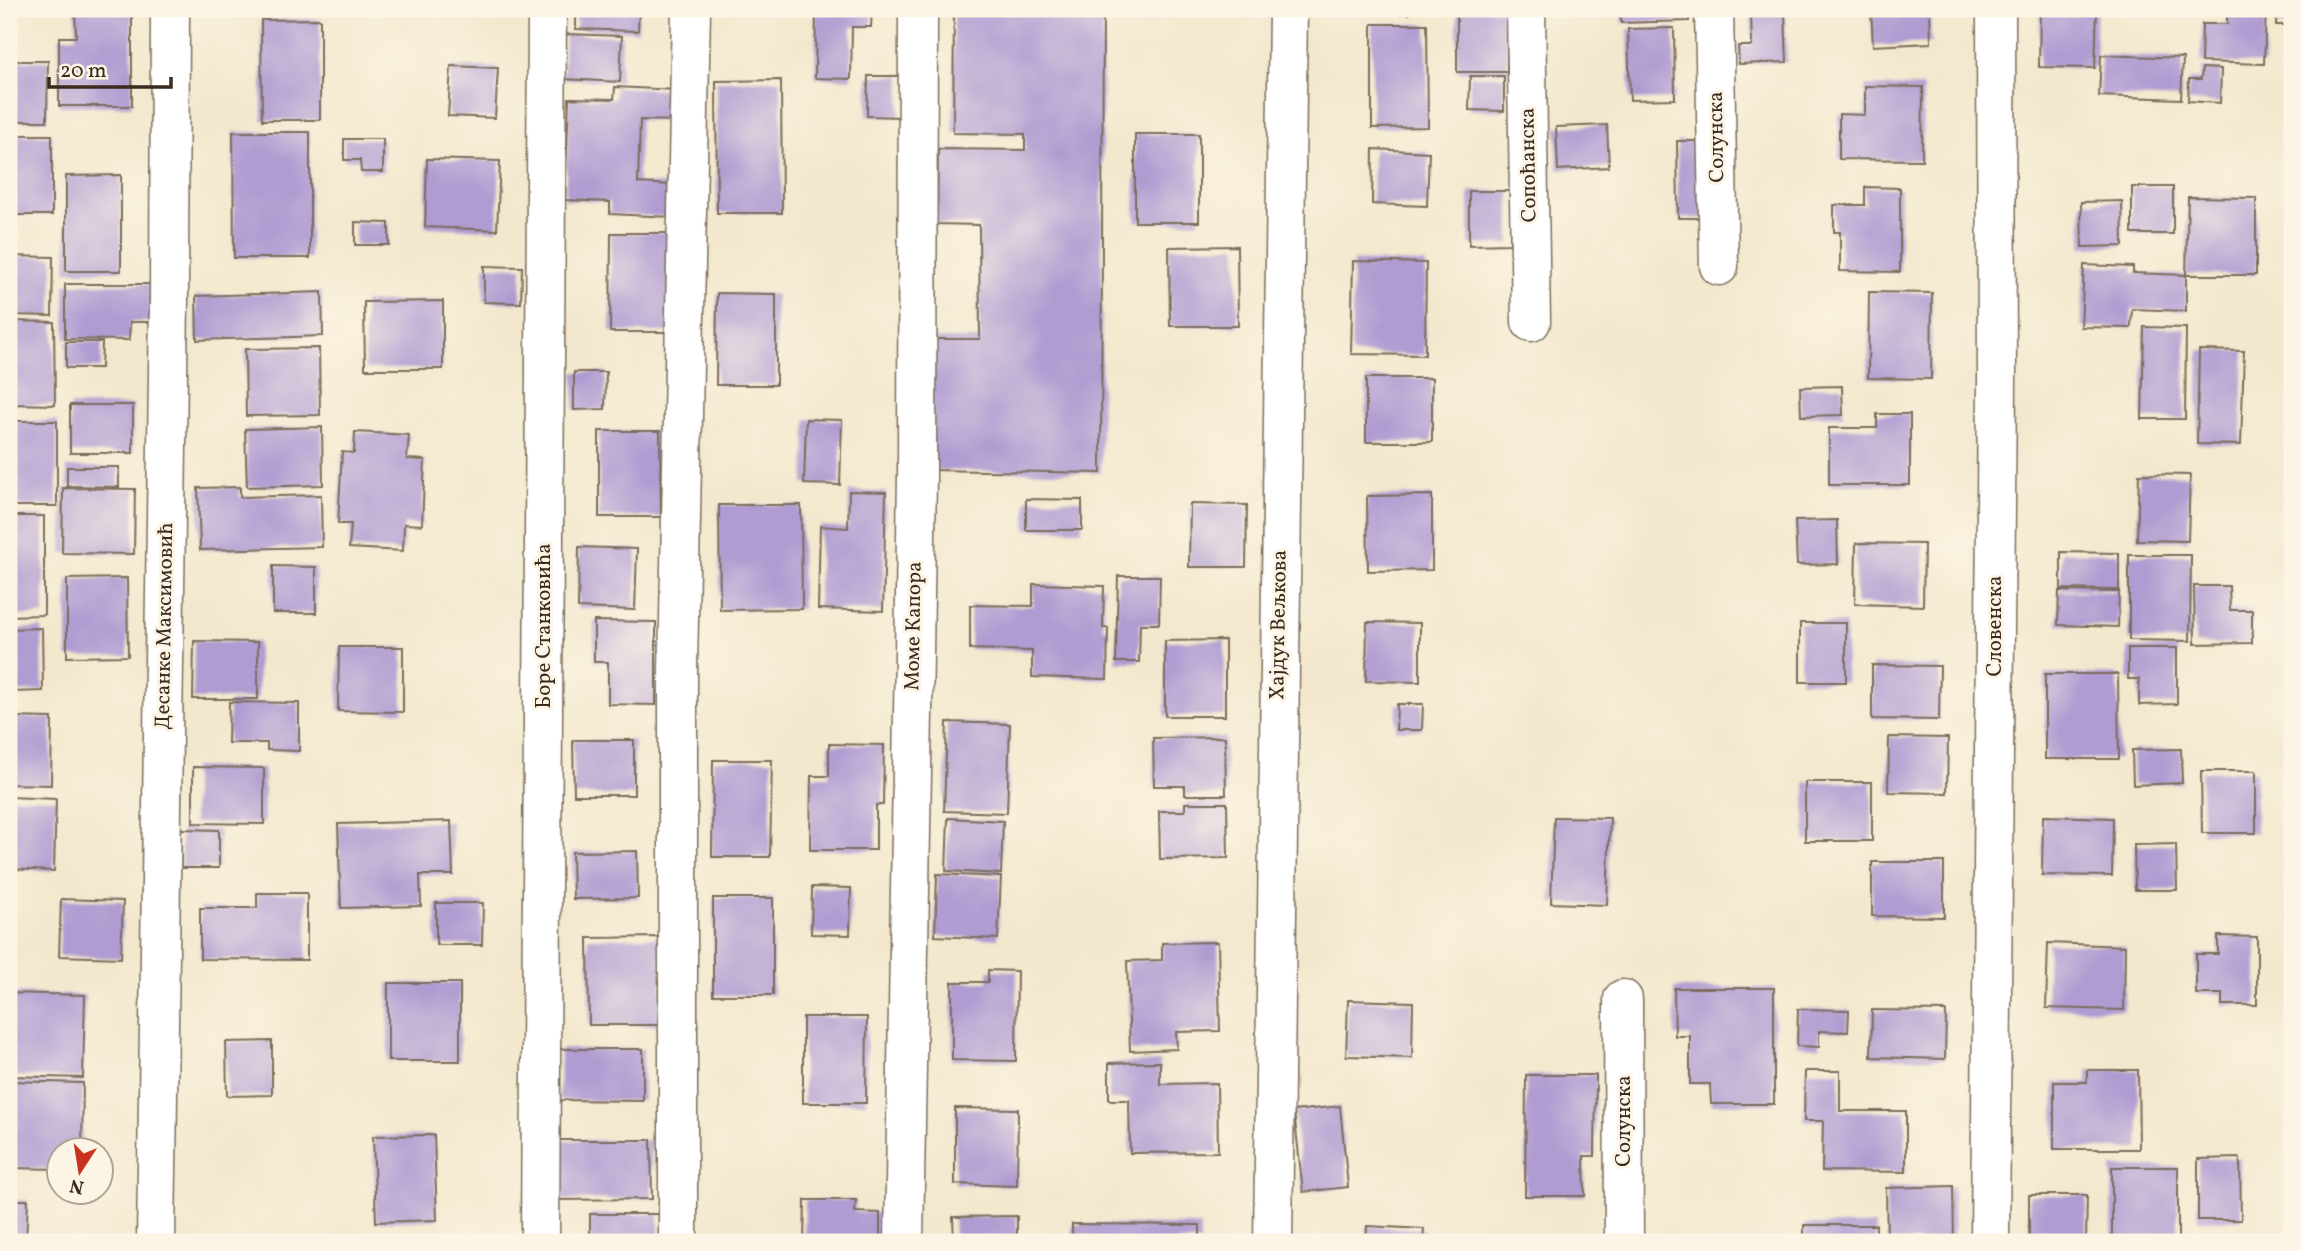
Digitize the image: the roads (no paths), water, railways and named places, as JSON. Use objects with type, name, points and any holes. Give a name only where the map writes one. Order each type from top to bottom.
[{"type":"street","name":"Десанке Максимовић","points":[[156,1242],[169,287],[170,9]]},
{"type":"street","name":"Боре Станковића","points":[[540,1242],[547,9]]},
{"type":"street","points":[[678,1242],[678,669],[691,9]]},
{"type":"street","name":"Моме Капора","points":[[904,1242],[916,477],[918,9]]},
{"type":"street","name":"Хајдук Вељкова","points":[[1273,1242],[1287,9]]},
{"type":"street","name":"Сопоћанска","points":[[1527,9],[1531,322]]},
{"type":"street","name":"Солунска","points":[[1714,9],[1719,266]]},
{"type":"street","name":"Словенска","points":[[1990,1242],[1997,397],[1996,9]]},
{"type":"street","name":"Солунска","points":[[1623,999],[1625,1242]]}]
